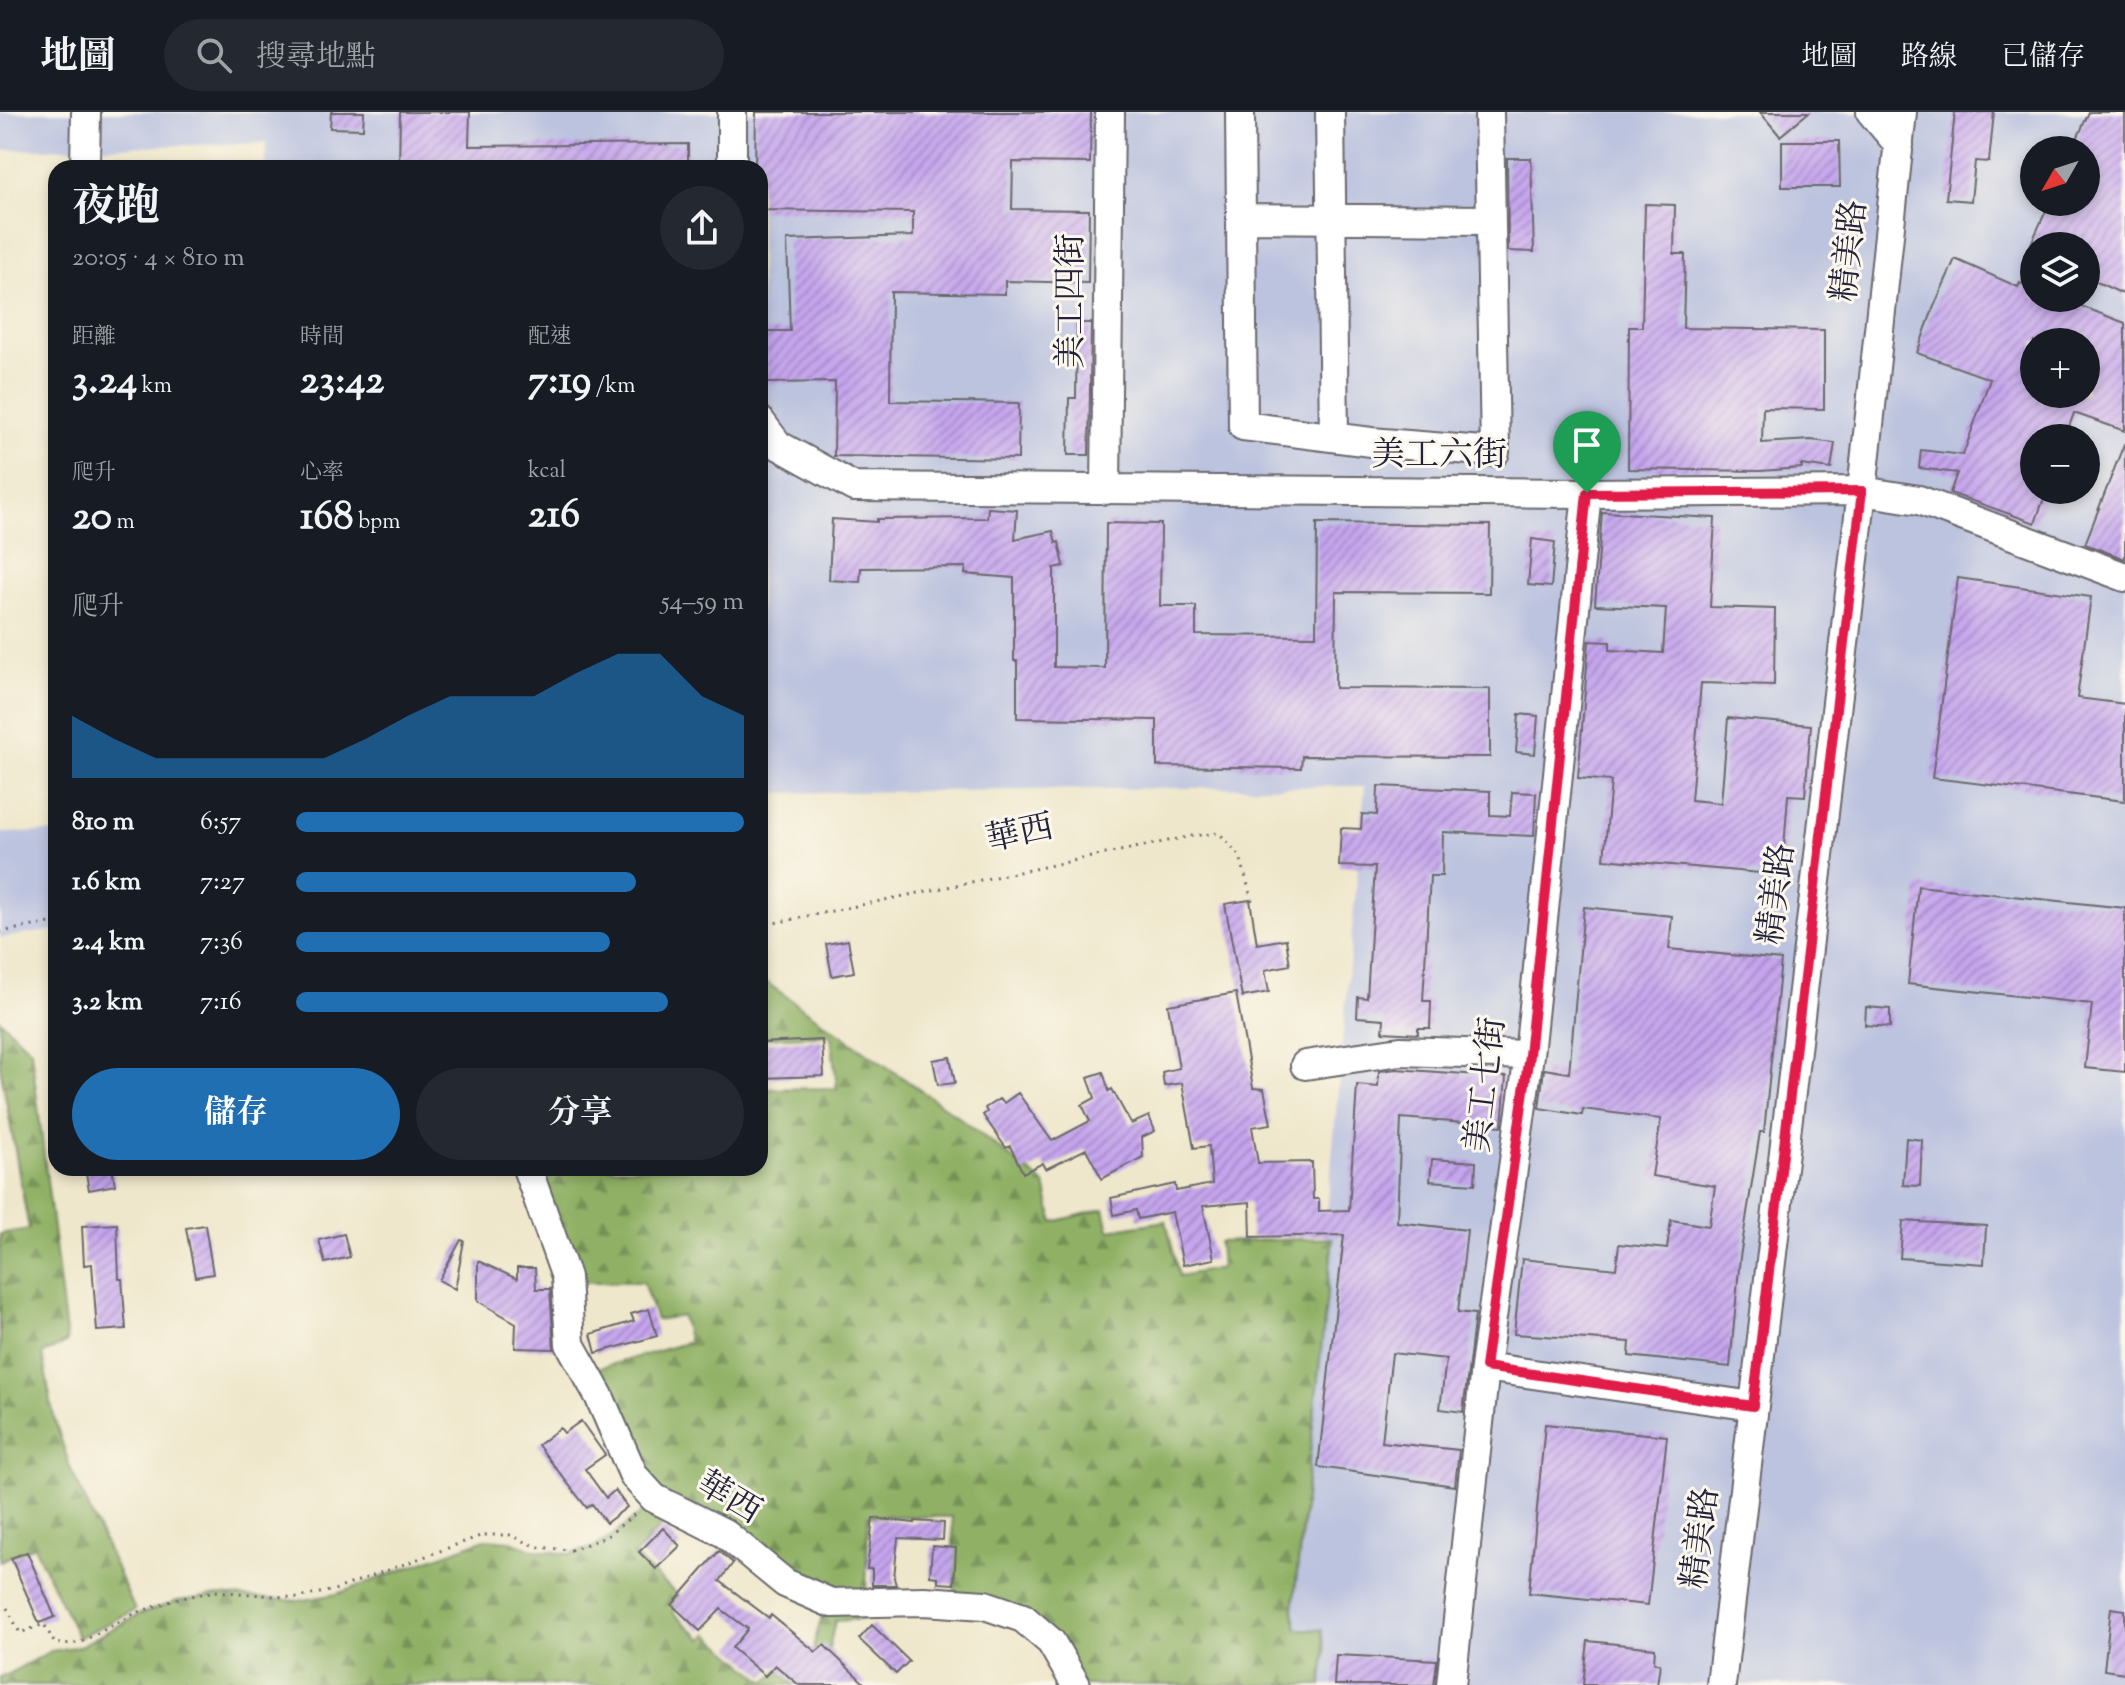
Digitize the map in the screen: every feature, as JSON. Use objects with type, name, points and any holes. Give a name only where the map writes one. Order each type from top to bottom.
[{"type":"street","points":[[85,160],[86,112]]},
{"type":"street","points":[[732,112],[732,160]]},
{"type":"street","name":"美工四街","points":[[1106,490],[1110,112]]},
{"type":"street","points":[[1240,112],[1243,426],[1495,452],[1489,112]]},
{"type":"street","points":[[1330,112],[1334,437]]},
{"type":"street","points":[[1871,112],[1899,145]]},
{"type":"street","name":"精美路","points":[[1721,1685],[1862,491],[1902,112]]},
{"type":"street","points":[[1241,218],[1490,220]]},
{"type":"street","name":"美工六街","points":[[768,432],[778,445],[854,487],[1587,493],[1862,491],[1919,500],[2125,577]]},
{"type":"street","name":"美工七街","points":[[1451,1685],[1485,1367],[1529,1055],[1587,493]]},
{"type":"street","points":[[1305,1065],[1400,1051],[1529,1055]]},
{"type":"street","name":"華西","points":[[530,1176],[566,1277],[570,1344],[599,1396],[634,1476],[654,1498],[724,1533],[785,1583],[831,1603],[924,1601],[985,1605],[1023,1618],[1051,1642],[1076,1685]]},
{"type":"street","points":[[1485,1367],[1753,1406]]},
{"type":"path","name":"華西","points":[[768,924],[1192,836],[1219,833],[1240,856],[1252,901]]},
{"type":"path","points":[[0,932],[48,923]]},
{"type":"path","points":[[7,1608],[20,1633],[44,1624],[55,1644],[79,1643],[136,1613],[177,1599],[215,1591],[297,1598],[334,1590],[483,1535],[510,1535],[538,1547],[571,1550],[606,1537],[654,1498]]},
{"type":"shaded area","points":[[0,112],[2125,112],[2125,1685],[1285,1685],[1365,786],[768,793],[768,160],[266,160],[266,143],[0,150]]},
{"type":"shaded area","points":[[48,832],[48,931],[0,938],[0,833]]},
{"type":"green space","points":[[768,984],[956,1115],[1045,1184],[1053,1222],[1104,1209],[1109,1230],[1166,1221],[1179,1276],[1221,1268],[1219,1242],[1333,1238],[1293,1610],[1297,1629],[1322,1630],[1325,1651],[1322,1685],[1082,1685],[1062,1643],[955,1596],[952,1517],[868,1516],[866,1597],[828,1595],[656,1490],[592,1370],[689,1342],[682,1316],[656,1320],[643,1282],[572,1282],[536,1176],[768,1176],[768,1089],[837,1088],[831,1035],[768,1038]]},
{"type":"green space","points":[[0,1020],[31,1050],[67,1342],[42,1354],[54,1418],[71,1470],[135,1610],[78,1638],[34,1546],[0,1561],[0,1234],[29,1229],[0,1066]]},
{"type":"green space","points":[[653,1504],[672,1514],[634,1556],[682,1599],[673,1613],[702,1639],[708,1634],[766,1682],[778,1670],[795,1685],[0,1685],[0,1678],[51,1651],[80,1646],[138,1615],[177,1601],[219,1595],[299,1601],[337,1594],[485,1539],[511,1541],[535,1550],[569,1554],[592,1548],[611,1537]]},
{"type":"green space","points":[[880,1609],[864,1619],[835,1621],[829,1649],[842,1670],[805,1685],[815,1672],[814,1643],[824,1611]]},
{"type":"building","points":[[331,112],[364,112],[363,129],[330,128]]},
{"type":"building","points":[[400,112],[470,112],[469,146],[688,144],[688,160],[399,160]]},
{"type":"building","points":[[756,112],[1091,112],[1090,163],[1013,162],[1012,209],[1089,210],[1088,283],[1005,281],[1005,294],[891,292],[890,401],[1019,403],[1018,459],[834,456],[835,382],[768,383],[768,331],[790,331],[787,240],[913,236],[913,212],[768,210],[768,160],[755,160]]},
{"type":"building","points":[[1760,112],[1809,112],[1780,136]]},
{"type":"building","points":[[1955,112],[1994,112],[1989,162],[1975,161],[1971,201],[1946,199]]},
{"type":"building","points":[[2089,112],[2125,112],[2125,295],[2100,283],[2100,232],[2036,232],[2044,216],[2100,216],[2100,136],[2078,136]]},
{"type":"building","points":[[1782,141],[1839,141],[1840,187],[1782,187]]},
{"type":"building","points":[[1507,158],[1531,158],[1534,252],[1508,251]]},
{"type":"building","points":[[1645,204],[1675,205],[1674,254],[1685,254],[1683,328],[1824,330],[1824,409],[1763,408],[1762,443],[1811,440],[1835,443],[1831,469],[1801,465],[1802,468],[1760,471],[1628,469],[1629,327],[1642,327]]},
{"type":"building","points":[[1955,259],[2018,287],[2020,283],[2020,312],[2096,312],[2125,323],[2125,431],[2074,413],[2070,424],[2020,424],[2020,504],[2042,504],[2035,523],[1950,493],[1957,473],[1919,468],[1921,450],[1963,455],[1990,379],[1917,353]]},
{"type":"building","points":[[1077,323],[1091,323],[1089,455],[1068,455],[1069,398],[1076,398]]},
{"type":"building","points":[[2125,444],[2125,559],[2085,544]]},
{"type":"building","points":[[988,508],[1017,510],[1015,539],[1053,531],[1056,543],[1059,542],[1064,566],[1054,568],[1054,667],[1105,668],[1106,523],[1161,524],[1160,606],[1196,606],[1196,635],[1316,636],[1317,523],[1490,525],[1489,593],[1336,592],[1335,688],[1490,689],[1490,757],[1302,756],[1301,768],[1157,766],[1157,720],[1017,718],[1014,578],[965,574],[966,567],[861,568],[860,582],[829,580],[832,519],[877,522],[877,519],[987,518]]},
{"type":"building","points":[[1602,512],[1715,518],[1710,607],[1775,609],[1774,685],[1701,683],[1691,800],[1721,803],[1728,718],[1811,725],[1805,796],[1788,795],[1782,875],[1604,859],[1611,781],[1578,778],[1589,641],[1610,642],[1610,650],[1663,653],[1666,608],[1595,605]]},
{"type":"building","points":[[1532,539],[1555,542],[1551,587],[1528,585]]},
{"type":"building","points":[[1958,578],[2091,597],[2077,698],[2125,704],[2125,801],[1932,778]]},
{"type":"building","points":[[1519,714],[1538,716],[1535,754],[1516,752]]},
{"type":"building","points":[[1378,786],[1490,791],[1490,815],[1510,816],[1512,792],[1536,793],[1534,836],[1443,832],[1442,876],[1430,876],[1423,1001],[1431,1001],[1430,1028],[1418,1028],[1418,1034],[1383,1032],[1384,1019],[1357,1017],[1358,997],[1367,998],[1375,867],[1339,866],[1341,828],[1361,829],[1362,814],[1377,815]]},
{"type":"building","points":[[1918,886],[2125,908],[2125,1072],[2085,1068],[2092,1004],[1908,984]]},
{"type":"building","points":[[1250,900],[1257,944],[1286,939],[1290,965],[1265,970],[1269,992],[1242,997],[1225,904]]},
{"type":"building","points":[[1584,907],[1672,916],[1669,949],[1781,960],[1764,1132],[1760,1132],[1740,1257],[1730,1367],[1629,1356],[1630,1342],[1514,1334],[1522,1259],[1616,1269],[1619,1244],[1667,1249],[1671,1220],[1709,1226],[1715,1186],[1652,1176],[1661,1119],[1583,1109],[1582,1115],[1539,1108],[1544,1069],[1569,1073]]},
{"type":"building","points":[[848,940],[854,972],[832,976],[826,944]]},
{"type":"building","points":[[1236,993],[1253,1088],[1264,1089],[1271,1124],[1252,1127],[1258,1163],[1312,1162],[1313,1199],[1319,1199],[1319,1211],[1349,1210],[1357,1085],[1378,1087],[1379,1071],[1396,1069],[1506,1077],[1502,1126],[1401,1118],[1397,1222],[1467,1230],[1458,1312],[1475,1314],[1463,1412],[1440,1409],[1446,1359],[1392,1353],[1382,1442],[1459,1450],[1455,1486],[1318,1467],[1344,1235],[1251,1237],[1250,1202],[1203,1206],[1214,1259],[1183,1265],[1172,1212],[1138,1219],[1136,1210],[1114,1215],[1111,1198],[1175,1184],[1176,1191],[1212,1184],[1209,1146],[1194,1148],[1182,1083],[1164,1086],[1162,1072],[1179,1068],[1168,1005]]},
{"type":"building","points":[[1866,1007],[1890,1009],[1890,1027],[1865,1025]]},
{"type":"building","points":[[822,1040],[824,1076],[768,1078],[768,1043]]},
{"type":"building","points":[[950,1057],[955,1083],[938,1085],[933,1060]]},
{"type":"building","points":[[1103,1072],[1109,1091],[1112,1089],[1131,1124],[1149,1116],[1155,1131],[1142,1137],[1143,1157],[1102,1179],[1086,1149],[1046,1169],[1043,1163],[1023,1173],[1010,1146],[1006,1148],[983,1115],[987,1112],[985,1108],[999,1099],[1004,1103],[1018,1093],[1052,1141],[1090,1121],[1082,1105],[1095,1098],[1088,1077]]},
{"type":"building","points":[[1906,1138],[1922,1140],[1920,1186],[1903,1185]]},
{"type":"building","points":[[1432,1159],[1476,1162],[1475,1184],[1430,1181]]},
{"type":"building","points":[[86,1176],[113,1176],[115,1185],[89,1190]]},
{"type":"building","points":[[1903,1221],[1986,1226],[1984,1264],[1900,1258]]},
{"type":"building","points":[[117,1224],[119,1279],[122,1279],[126,1329],[97,1331],[92,1264],[84,1265],[82,1226]]},
{"type":"building","points":[[205,1225],[213,1274],[195,1277],[186,1228]]},
{"type":"building","points":[[344,1234],[350,1257],[325,1263],[319,1240]]},
{"type":"building","points":[[461,1240],[464,1241],[455,1289],[439,1280]]},
{"type":"building","points":[[478,1261],[517,1279],[517,1268],[535,1268],[536,1289],[550,1289],[554,1349],[515,1348],[516,1323],[478,1301]]},
{"type":"building","points":[[649,1309],[657,1336],[596,1353],[591,1334],[634,1321],[631,1314]]},
{"type":"building","points":[[581,1421],[605,1455],[585,1469],[606,1498],[615,1490],[627,1507],[606,1523],[592,1504],[587,1508],[538,1445],[560,1428],[564,1433]]},
{"type":"building","points":[[1545,1424],[1667,1436],[1648,1605],[1529,1593]]},
{"type":"building","points":[[873,1518],[944,1523],[943,1540],[898,1538],[896,1585],[872,1585],[872,1569],[867,1569]]},
{"type":"building","points":[[663,1528],[680,1546],[656,1569],[639,1552]]},
{"type":"building","points":[[932,1546],[956,1548],[954,1584],[938,1583],[938,1577],[930,1576]]},
{"type":"building","points":[[719,1551],[733,1563],[720,1581],[769,1618],[771,1615],[816,1652],[824,1645],[866,1685],[799,1685],[775,1665],[765,1676],[732,1648],[748,1629],[721,1609],[700,1631],[672,1605]]},
{"type":"building","points":[[27,1552],[55,1617],[39,1623],[11,1558]]},
{"type":"building","points":[[2111,1608],[2125,1610],[2125,1673],[2104,1670]]},
{"type":"building","points":[[872,1625],[909,1661],[896,1674],[859,1639]]},
{"type":"building","points":[[1588,1641],[1655,1648],[1654,1662],[1660,1664],[1657,1685],[1583,1685]]},
{"type":"building","points":[[1336,1655],[1437,1660],[1434,1685],[1334,1685]]},
{"type":"route","points":[[1862,491],[1753,1406],[1485,1367],[1529,1055],[1587,493],[1862,491]]}]
